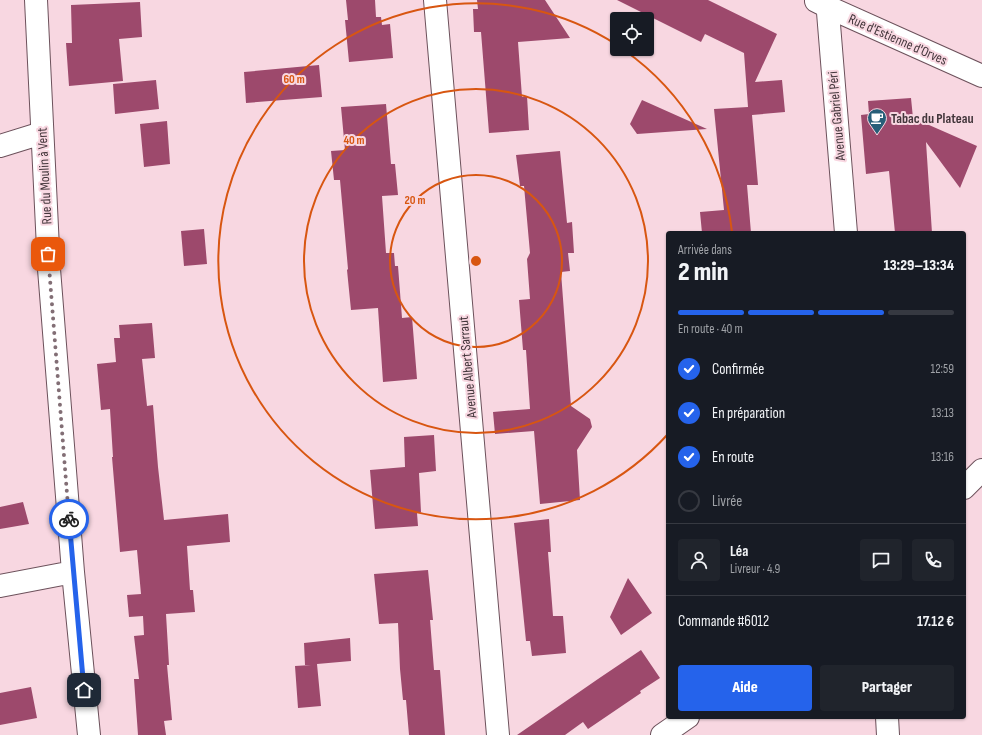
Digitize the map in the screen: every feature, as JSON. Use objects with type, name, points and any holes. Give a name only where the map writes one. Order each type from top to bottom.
[{"type":"street","name":"Rue du Moulin à Vent","points":[[36,0],[48,268],[73,572],[89,735]]},
{"type":"street","name":"Avenue Albert Sarraut","points":[[435,0],[498,735]]},
{"type":"street","name":"Rue d'Estienne d'Orves","points":[[823,2],[982,76]]},
{"type":"street","name":"Avenue Gabriel Péri","points":[[823,2],[846,231]]},
{"type":"street","points":[[0,146],[42,133]]},
{"type":"street","points":[[966,486],[982,470]]},
{"type":"street","points":[[0,586],[73,572]]},
{"type":"street","points":[[662,735],[685,719]]},
{"type":"street","points":[[887,719],[888,735]]},
{"type":"building","points":[[346,0],[375,0],[376,17],[381,17],[382,25],[390,24],[393,58],[349,62],[345,20],[348,20]]},
{"type":"building","points":[[477,0],[545,0],[570,38],[518,42],[522,97],[527,96],[529,130],[489,133],[481,32],[474,32],[473,9],[478,9]]},
{"type":"building","points":[[617,0],[708,0],[777,34],[755,82],[782,80],[785,112],[752,115],[758,185],[747,185],[751,231],[702,231],[700,212],[724,210],[714,109],[748,107],[744,53],[705,34],[701,42],[654,18],[654,12],[641,12]]},
{"type":"building","points":[[140,2],[142,37],[119,39],[123,81],[69,86],[66,43],[72,43],[71,5]]},
{"type":"building","points":[[319,65],[322,97],[246,103],[244,72]]},
{"type":"building","points":[[156,80],[159,109],[115,114],[113,84]]},
{"type":"building","points":[[911,98],[913,118],[977,146],[960,188],[926,142],[932,231],[895,231],[889,171],[866,174],[861,115],[869,114],[868,101]]},
{"type":"building","points":[[642,100],[707,129],[637,134],[630,124]]},
{"type":"building","points":[[386,104],[391,164],[395,164],[398,195],[382,196],[386,253],[394,253],[395,266],[398,266],[402,318],[412,317],[417,379],[383,382],[378,308],[351,310],[340,180],[334,180],[331,151],[345,150],[341,107]]},
{"type":"building","points":[[167,121],[170,164],[144,167],[140,124]]},
{"type":"building","points":[[560,151],[567,223],[572,222],[574,253],[568,253],[570,271],[561,272],[571,406],[590,419],[592,427],[577,450],[580,500],[540,504],[534,431],[495,434],[493,412],[530,409],[526,350],[523,350],[519,300],[530,299],[527,259],[530,253],[524,186],[520,186],[516,155]]},
{"type":"building","points":[[204,229],[207,264],[184,266],[181,231]]},
{"type":"building","points":[[152,323],[155,358],[142,359],[147,406],[153,405],[164,520],[228,514],[230,542],[187,546],[190,590],[193,590],[195,612],[166,614],[169,665],[167,665],[172,720],[164,721],[166,735],[138,735],[134,679],[139,679],[134,636],[144,635],[143,616],[129,617],[127,595],[141,594],[137,550],[120,552],[112,457],[110,409],[101,410],[97,364],[116,362],[114,338],[120,338],[119,325]]},
{"type":"building","points":[[434,435],[436,471],[419,473],[421,512],[417,513],[418,526],[375,529],[370,470],[405,467],[404,437]]},
{"type":"building","points":[[23,502],[29,524],[0,529],[0,507]]},
{"type":"building","points":[[549,519],[551,552],[548,552],[553,616],[563,616],[566,653],[532,656],[530,641],[526,641],[514,523]]},
{"type":"building","points":[[428,570],[433,620],[430,620],[434,670],[440,670],[445,735],[409,735],[406,700],[403,700],[398,623],[379,624],[374,574]]},
{"type":"building","points":[[628,578],[652,613],[621,635],[610,617]]},
{"type":"building","points":[[350,638],[351,661],[317,664],[321,706],[298,708],[295,666],[311,665],[305,665],[304,643]]},
{"type":"building","points":[[641,650],[660,678],[640,691],[641,693],[588,729],[583,722],[565,735],[517,735],[598,679]]},
{"type":"building","points":[[31,687],[37,718],[0,725],[0,693]]},
{"type":"way so far","points":[[48,254],[69,519]]},
{"type":"place","name":"Tabac du Plateau","points":[[877,135]]},
{"type":"route","points":[[69,519],[84,690]]}]
